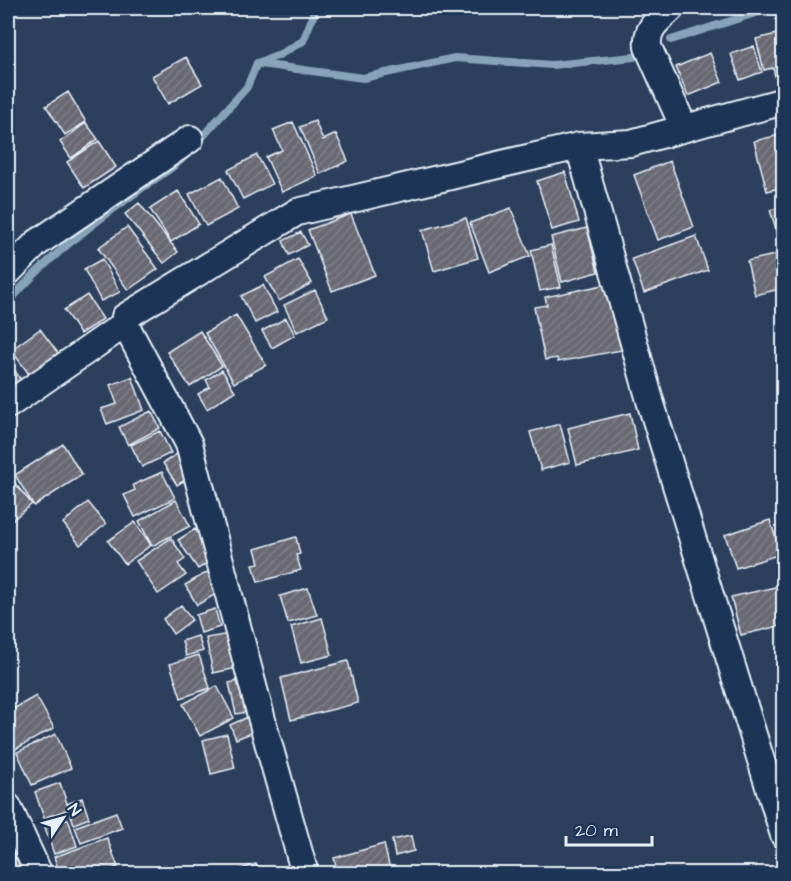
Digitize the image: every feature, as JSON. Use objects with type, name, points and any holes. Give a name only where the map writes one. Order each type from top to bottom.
[{"type":"street","points":[[671,8],[650,29],[647,37],[648,47],[684,128]]},
{"type":"street","points":[[305,873],[189,444],[125,324],[125,317],[297,212],[579,146],[632,143],[783,101]]},
{"type":"street","points":[[8,272],[37,243],[190,140]]},
{"type":"street","points":[[579,146],[651,404],[783,835]]},
{"type":"street","points":[[8,405],[125,324]]},
{"type":"street","points":[[8,807],[39,873]]},
{"type":"building","points":[[781,33],[784,42],[784,74],[775,76],[773,68],[764,70],[756,39]]},
{"type":"building","points":[[754,46],[762,72],[740,80],[731,54]]},
{"type":"building","points":[[710,53],[722,82],[688,96],[676,67]]},
{"type":"building","points":[[186,57],[202,84],[168,104],[152,76]]},
{"type":"building","points":[[68,92],[86,122],[65,135],[46,106]]},
{"type":"building","points":[[315,121],[323,140],[336,134],[348,161],[320,174],[300,127]]},
{"type":"building","points":[[293,122],[317,176],[282,192],[266,157],[282,150],[273,130]]},
{"type":"building","points":[[86,123],[98,139],[71,158],[60,142]]},
{"type":"building","points":[[784,134],[784,187],[767,191],[754,141]]},
{"type":"building","points":[[99,141],[116,167],[84,188],[67,162]]},
{"type":"building","points":[[257,155],[272,184],[243,199],[228,170]]},
{"type":"building","points":[[670,161],[694,227],[658,240],[634,175]]},
{"type":"building","points":[[565,172],[579,222],[552,230],[537,181]]},
{"type":"building","points":[[222,177],[238,209],[206,226],[189,194]]},
{"type":"building","points":[[178,191],[199,224],[171,242],[150,209]]},
{"type":"building","points":[[139,203],[178,252],[164,263],[125,214]]},
{"type":"building","points":[[784,206],[784,239],[780,241],[770,210]]},
{"type":"building","points":[[511,208],[530,256],[489,272],[470,223]]},
{"type":"building","points":[[351,214],[375,275],[332,291],[308,230]]},
{"type":"building","points":[[466,218],[478,258],[434,271],[422,230]]},
{"type":"building","points":[[127,227],[158,269],[128,290],[98,248]]},
{"type":"building","points":[[587,228],[598,272],[562,282],[551,237]]},
{"type":"building","points":[[301,232],[308,245],[289,255],[283,241]]},
{"type":"building","points":[[696,236],[708,270],[644,293],[632,259]]},
{"type":"building","points":[[551,245],[561,287],[540,291],[531,250]]},
{"type":"building","points":[[784,253],[784,288],[755,295],[747,261]]},
{"type":"building","points":[[102,259],[120,292],[101,301],[84,269]]},
{"type":"building","points":[[298,259],[312,283],[279,301],[265,277]]},
{"type":"building","points":[[613,283],[627,349],[558,362],[557,358],[545,360],[534,307],[547,305],[545,297]]},
{"type":"building","points":[[263,285],[277,312],[255,323],[241,296]]},
{"type":"building","points":[[315,290],[328,317],[297,332],[284,305]]},
{"type":"building","points":[[87,295],[103,319],[80,334],[64,310]]},
{"type":"building","points":[[236,315],[266,365],[234,383],[205,333]]},
{"type":"building","points":[[286,318],[295,335],[272,348],[262,331]]},
{"type":"building","points":[[40,329],[58,353],[29,374],[11,350]]},
{"type":"building","points":[[200,331],[222,366],[190,387],[167,352]]},
{"type":"building","points":[[8,360],[25,386],[8,393]]},
{"type":"building","points":[[222,370],[235,391],[207,409],[198,394],[210,387],[206,380]]},
{"type":"building","points":[[132,377],[144,410],[107,424],[101,409],[117,404],[110,385]]},
{"type":"building","points":[[151,411],[160,428],[128,445],[119,427]]},
{"type":"building","points":[[630,413],[638,450],[577,465],[568,428]]},
{"type":"building","points":[[560,424],[570,462],[541,470],[530,432]]},
{"type":"building","points":[[160,431],[171,453],[142,467],[131,445]]},
{"type":"building","points":[[63,444],[82,475],[34,506],[15,475]]},
{"type":"building","points":[[180,452],[195,474],[177,485],[163,463]]},
{"type":"building","points":[[162,472],[175,498],[135,517],[124,495],[135,490],[133,485]]},
{"type":"building","points":[[8,475],[32,504],[10,522],[8,519]]},
{"type":"building","points":[[176,500],[190,526],[152,546],[139,521]]},
{"type":"building","points":[[88,502],[106,524],[80,545],[63,523]]},
{"type":"building","points":[[770,520],[781,554],[736,568],[725,535]]},
{"type":"building","points":[[135,522],[151,545],[125,564],[108,541]]},
{"type":"building","points":[[195,529],[215,558],[198,569],[178,540]]},
{"type":"building","points":[[296,537],[300,554],[296,555],[301,570],[258,582],[253,564],[259,563],[255,549]]},
{"type":"building","points":[[171,538],[185,559],[178,564],[186,575],[158,594],[136,561]]},
{"type":"building","points":[[211,570],[223,590],[197,605],[185,585]]},
{"type":"building","points":[[780,586],[784,602],[784,625],[741,635],[731,597]]},
{"type":"building","points":[[308,588],[317,615],[288,623],[280,596]]},
{"type":"building","points":[[181,605],[192,620],[173,634],[163,619]]},
{"type":"building","points":[[215,609],[220,627],[201,633],[196,615]]},
{"type":"building","points":[[322,618],[332,655],[301,663],[291,627]]},
{"type":"building","points":[[235,633],[242,667],[213,673],[206,638]]},
{"type":"building","points":[[198,636],[203,651],[186,656],[182,641]]},
{"type":"building","points":[[199,655],[210,688],[181,698],[170,664]]},
{"type":"building","points":[[348,661],[358,703],[291,720],[281,678]]},
{"type":"building","points":[[246,679],[253,711],[236,714],[229,683]]},
{"type":"building","points":[[217,686],[234,718],[200,736],[183,704]]},
{"type":"building","points":[[36,696],[54,728],[14,750],[8,738],[8,712]]},
{"type":"building","points":[[255,714],[261,729],[236,739],[230,725]]},
{"type":"building","points":[[56,734],[71,768],[32,785],[17,752]]},
{"type":"building","points":[[227,734],[235,768],[211,774],[203,740]]},
{"type":"building","points":[[784,746],[784,764],[778,748]]},
{"type":"building","points":[[60,783],[69,809],[44,818],[35,792]]},
{"type":"building","points":[[82,798],[89,818],[74,824],[67,804]]},
{"type":"building","points":[[116,812],[122,828],[81,843],[75,827]]},
{"type":"building","points":[[68,819],[77,846],[54,854],[45,828]]},
{"type":"building","points":[[411,836],[414,851],[395,856],[392,840]]},
{"type":"building","points":[[107,838],[118,867],[101,874],[60,874],[54,857]]},
{"type":"building","points":[[384,844],[391,874],[338,874],[334,858]]},
{"type":"building","points":[[21,855],[29,874],[10,874],[8,862]]},
{"type":"building","points":[[256,864],[259,874],[236,874],[235,871]]},
{"type":"building","points":[[165,865],[168,874],[142,874]]},
{"type":"waterway","points":[[195,145],[247,87],[257,63],[277,56],[303,41],[314,14],[311,8]]},
{"type":"waterway","points":[[671,40],[771,8]]},
{"type":"waterway","points":[[260,64],[363,78],[455,58],[552,65],[634,57]]},
{"type":"waterway","points":[[8,303],[69,243],[186,155]]}]
